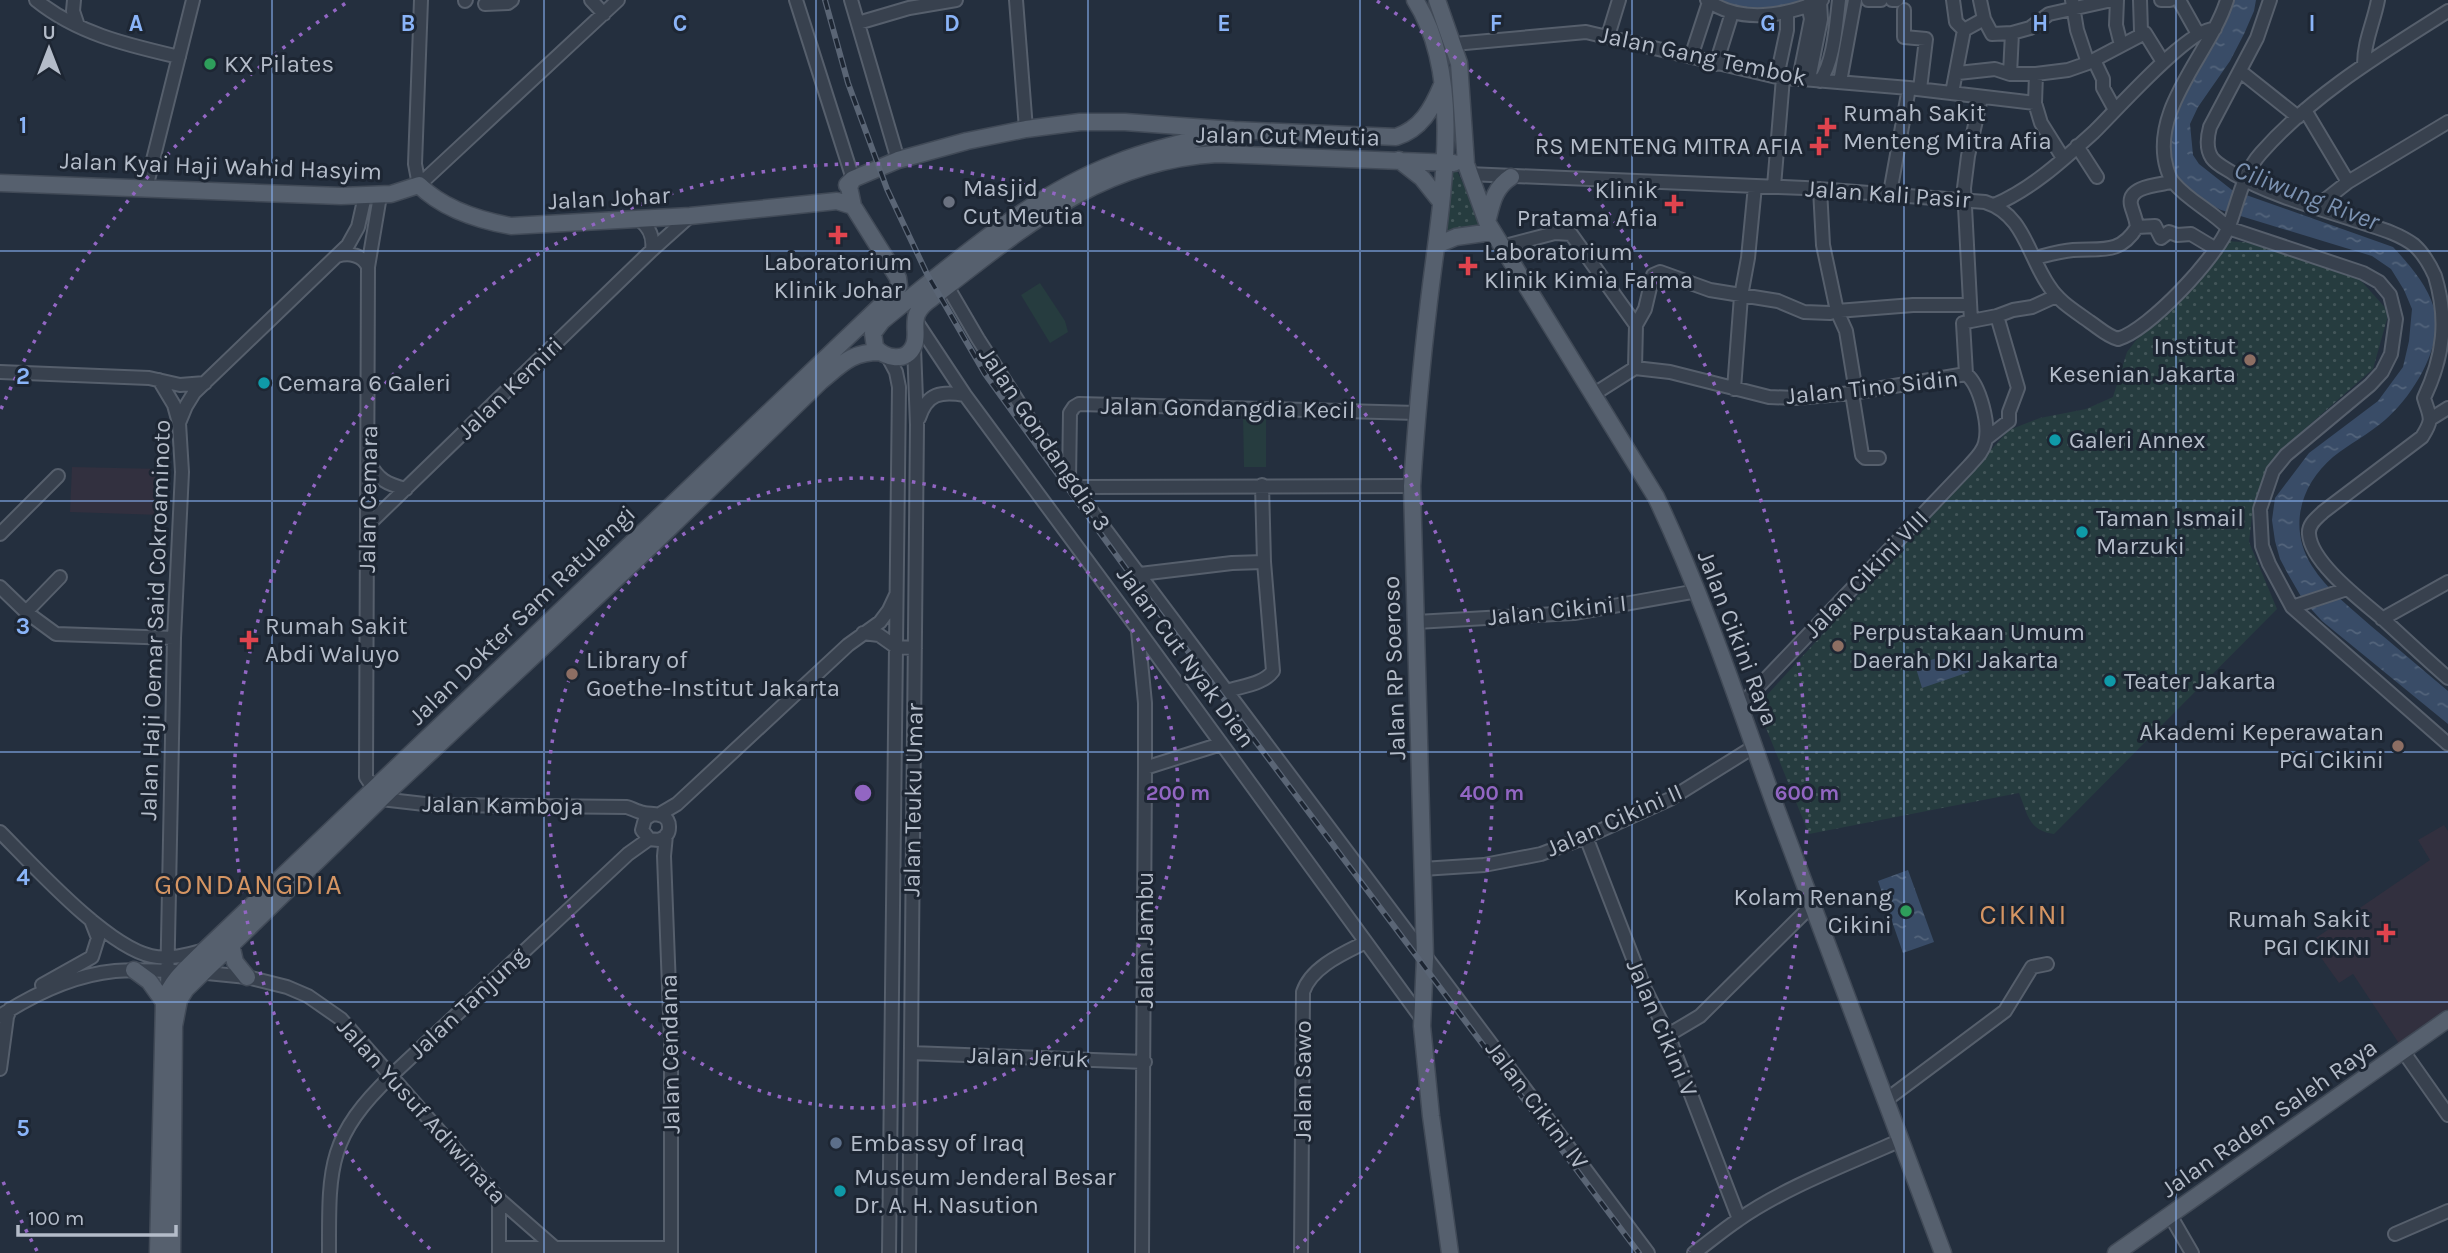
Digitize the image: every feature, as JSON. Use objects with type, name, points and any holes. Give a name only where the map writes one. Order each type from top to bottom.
[{"type":"main road","name":"Jalan RP Soeroso","points":[[1415,0],[1433,38],[1443,82],[1445,162],[1417,413],[1412,486],[1425,958],[1422,1019],[1431,1116],[1450,1253]]},
{"type":"main road","name":"Jalan Cikini Raya","points":[[1437,0],[1460,63],[1467,169],[1490,227],[1656,497],[1697,591],[1741,705],[1812,904],[1943,1253]]},
{"type":"main road","name":"Jalan Cut Meutia","points":[[853,179],[898,160],[967,141],[1080,122],[1125,122],[1396,137],[1414,129],[1423,121],[1443,82]]},
{"type":"main road","name":"Jalan Cut Meutia","points":[[884,355],[872,338],[875,328],[882,321],[995,233],[1043,201],[1076,181],[1116,163],[1234,130]]},
{"type":"main road","points":[[1396,137],[1400,150],[1397,160],[1422,178],[1441,202]]},
{"type":"main road","name":"Jalan Cut Meutia","points":[[916,321],[920,309],[1001,243],[1063,201],[1120,174],[1189,156],[1217,154],[1445,162],[1467,169]]},
{"type":"main road","points":[[1437,245],[1490,227],[1495,191],[1511,177]]},
{"type":"main road","name":"Jalan Johar","points":[[811,203],[842,190],[853,179]]},
{"type":"main road","points":[[853,179],[849,187],[853,206]]},
{"type":"main road","name":"Jalan Kyai Haji Wahid Hasyim","points":[[0,183],[372,196],[419,185]]},
{"type":"main road","name":"Jalan Johar","points":[[419,185],[433,200],[485,220],[511,226],[690,216],[836,201],[853,206]]},
{"type":"main road","name":"Jalan Dokter Sam Ratulangi","points":[[175,972],[205,950],[377,794],[737,451],[895,292],[898,278],[853,206]]},
{"type":"main road","points":[[884,355],[900,357],[914,347],[916,321]]},
{"type":"main road","name":"Jalan Dokter Sam Ratulangi","points":[[737,451],[851,357],[865,352],[884,355]]},
{"type":"main road","name":"Jalan Dokter Sam Ratulangi","points":[[201,972],[377,794]]},
{"type":"main road","points":[[231,944],[235,962],[247,977]]},
{"type":"main road","points":[[134,970],[165,997]]},
{"type":"main road","points":[[159,1253],[165,997],[175,972]]},
{"type":"main road","points":[[172,1253],[174,1026],[179,1000],[201,972]]},
{"type":"main road","name":"Jalan Raden Saleh Raya","points":[[2116,1253],[2448,1019]]},
{"type":"street","points":[[36,0],[85,31],[121,44],[179,57]]},
{"type":"street","points":[[74,0],[73,11],[78,26]]},
{"type":"street","points":[[146,188],[192,0]]},
{"type":"street","points":[[419,185],[415,164],[421,0]]},
{"type":"street","points":[[485,4],[508,3],[512,0]]},
{"type":"street","points":[[591,0],[604,14]]},
{"type":"street","name":"Jalan Kyai Haji Wahid Hasyim","points":[[419,185],[618,0]]},
{"type":"street","points":[[796,0],[853,179]]},
{"type":"street","points":[[851,0],[898,160]]},
{"type":"street","points":[[858,23],[909,8],[956,0]]},
{"type":"street","points":[[1016,0],[1026,130]]},
{"type":"street","points":[[1608,36],[1619,0]]},
{"type":"street","points":[[1809,80],[1826,73],[1836,29],[1839,0]]},
{"type":"street","points":[[1840,82],[1855,0]]},
{"type":"street","points":[[1868,0],[1881,0]]},
{"type":"street","points":[[1953,0],[1956,22],[1964,30]]},
{"type":"street","points":[[1980,0],[1984,19],[1995,36],[2030,28],[2049,14],[2073,5],[2115,0],[2116,25],[2121,45]]},
{"type":"street","points":[[2140,0],[2141,31],[2145,33],[2163,62]]},
{"type":"street","points":[[2161,0],[2170,0]]},
{"type":"street","points":[[2179,0],[2198,34]]},
{"type":"street","points":[[2227,0],[2215,29],[2174,104],[2165,128],[2163,155],[2172,182],[2229,224],[2373,278],[2386,288],[2390,295],[2396,319],[2391,354],[2382,372],[2286,455],[2273,471],[2260,516],[2262,546],[2269,565],[2299,605],[2448,744]]},
{"type":"street","points":[[2270,0],[2257,38],[2210,128],[2210,156],[2244,183],[2389,232],[2414,245],[2427,260],[2446,300],[2448,331],[2437,371],[2424,398],[2432,418]]},
{"type":"street","points":[[2364,64],[2365,45],[2378,0]]},
{"type":"street","points":[[1691,57],[1708,1],[1732,13],[1757,15],[1787,12],[1817,2],[1821,19],[1809,80]]},
{"type":"street","points":[[1891,190],[1926,39],[1904,37],[1898,3]]},
{"type":"street","points":[[2073,5],[2077,30],[2091,62],[2103,79],[2103,88],[2115,110]]},
{"type":"street","points":[[1773,186],[1787,12]]},
{"type":"street","points":[[1716,64],[1732,13]]},
{"type":"street","name":"Jalan Kali Pasir","points":[[1467,169],[1511,177],[1891,190],[1994,205],[2015,222],[2056,296],[2112,337],[2118,338],[2125,336],[2162,307],[2216,249],[2259,155],[2301,113],[2364,64],[2446,16]]},
{"type":"street","points":[[1964,30],[1984,19]]},
{"type":"street","points":[[1994,205],[2034,183],[2077,146],[2163,62],[2198,34],[2208,28],[2215,29]]},
{"type":"street","points":[[1952,93],[1964,30]]},
{"type":"street","name":"Jalan Gang Tembok","points":[[1454,44],[1586,32],[1780,78],[1914,89],[2035,103]]},
{"type":"street","points":[[2010,74],[2012,33]]},
{"type":"street","points":[[1958,72],[1995,69],[2010,74],[2036,74],[2068,70],[2091,62],[2145,33]]},
{"type":"street","points":[[2240,71],[2301,113],[2348,182]]},
{"type":"street","points":[[2036,74],[2035,103],[2041,123],[2063,159]]},
{"type":"street","points":[[1971,321],[1964,199],[1968,156],[1981,98]]},
{"type":"street","points":[[2316,207],[2348,182],[2448,122]]},
{"type":"street","points":[[2077,146],[2097,177]]},
{"type":"street","points":[[2035,258],[2071,250],[2116,247],[2123,244],[2137,227],[2136,215],[2131,205],[2134,193],[2140,189],[2172,182]]},
{"type":"street","points":[[1734,389],[1741,296],[1748,258],[1755,186]]},
{"type":"street","points":[[1820,189],[1823,245],[1837,310],[1846,331],[1862,455],[1865,458],[1879,458]]},
{"type":"street","name":"Jalan Haji Oemar Said Cokroaminoto","points":[[175,972],[168,957],[168,938],[174,638],[182,472],[179,423],[194,393],[348,245],[372,196]]},
{"type":"street","name":"Jalan Cemara","points":[[372,196],[368,267],[369,462],[365,764],[366,777],[377,794]]},
{"type":"street","name":"Jalan Kemiri","points":[[368,525],[690,216]]},
{"type":"street","points":[[637,218],[647,225],[653,242],[652,250]]},
{"type":"street","points":[[2137,227],[2155,226],[2161,238],[2169,232],[2177,235],[2191,234],[2216,249]]},
{"type":"street","points":[[1501,247],[1555,233],[1571,234],[1636,325]]},
{"type":"street","points":[[337,256],[356,256],[363,259],[368,267]]},
{"type":"street","points":[[1594,394],[1635,368],[1636,325],[1645,309],[1653,275],[1660,272],[1710,290],[1778,301],[1804,312],[1830,313],[1837,310],[1913,305],[1970,305]]},
{"type":"street","name":"Jalan Gondangdia 3","points":[[947,286],[1072,484],[1425,958]]},
{"type":"street","points":[[1966,374],[1964,323],[2032,307],[2056,296]]},
{"type":"street","name":"Jalan Cikini VIII","points":[[1741,705],[1969,466],[1982,450],[1986,439],[2009,421],[2009,412],[2018,393],[1997,316]]},
{"type":"street","name":"Jalan Cut Nyak Dien","points":[[916,321],[964,395],[1422,1019]]},
{"type":"street","name":"Jalan Teuku Umar","points":[[909,1249],[917,425],[914,347]]},
{"type":"street","name":"Jalan Teuku Umar","points":[[884,355],[896,372],[899,387],[889,1250]]},
{"type":"street","name":"Jalan Tino Sidin","points":[[1635,368],[1670,372],[1734,389],[1783,398],[1854,393],[1966,374],[1974,380],[1980,398],[1987,423],[1986,439]]},
{"type":"street","points":[[0,372],[159,380],[180,385],[208,382]]},
{"type":"street","points":[[159,380],[174,405],[179,423]]},
{"type":"street","points":[[917,425],[922,407],[937,394],[964,395]]},
{"type":"street","name":"Jalan Gondangdia Kecil","points":[[1072,484],[1070,413],[1079,404],[1417,413]]},
{"type":"street","points":[[2448,408],[2432,418],[2422,437],[2323,512],[2311,524],[2309,531],[2322,561],[2341,591],[2382,619],[2448,678]]},
{"type":"street","points":[[369,462],[382,481],[406,489]]},
{"type":"street","points":[[0,534],[58,476]]},
{"type":"street","points":[[1072,484],[1412,486]]},
{"type":"street","points":[[1227,691],[1272,675],[1274,662],[1265,562],[1262,485]]},
{"type":"street","points":[[1140,574],[1232,563],[1265,562]]},
{"type":"street","points":[[26,612],[60,577]]},
{"type":"street","points":[[2382,619],[2448,582]]},
{"type":"street","points":[[0,587],[26,612],[56,634],[174,638]]},
{"type":"street","name":"Jalan Tanjung","points":[[329,1253],[329,1198],[335,1156],[346,1130],[360,1108],[391,1075],[654,827],[670,815],[677,804],[863,633],[884,617],[898,588]]},
{"type":"street","name":"Jalan Cikini I","points":[[1416,622],[1574,613],[1697,591]]},
{"type":"street","points":[[2299,605],[2341,591]]},
{"type":"street","name":"Jalan Jambu","points":[[1137,628],[1144,703],[1145,768],[1142,1253]]},
{"type":"street","points":[[863,633],[879,635],[896,647],[915,648]]},
{"type":"street","points":[[1145,768],[1221,744]]},
{"type":"street","name":"Jalan Cikini II","points":[[1422,869],[1495,863],[1541,854],[1670,799],[1755,746]]},
{"type":"street","name":"Jalan Kamboja","points":[[377,794],[433,805],[624,808],[654,827]]},
{"type":"street","name":"Jalan Cendana","points":[[654,827],[664,856],[671,1040],[671,1250]]},
{"type":"street","points":[[0,832],[91,919],[126,947],[148,955],[168,957],[205,950]]},
{"type":"street","points":[[893,836],[913,837]]},
{"type":"street","name":"Jalan Cikini V","points":[[1586,837],[1644,987],[1668,1035],[1738,1219]]},
{"type":"street","points":[[1668,1035],[1700,1016],[1812,904]]},
{"type":"street","points":[[23,1001],[39,987],[92,957],[97,938],[91,919]]},
{"type":"street","points":[[135,951],[154,949],[168,938]]},
{"type":"street","name":"Jalan Sawo","points":[[1301,1253],[1303,992],[1310,979],[1324,966],[1366,943]]},
{"type":"street","name":"Jalan Cikini IV","points":[[1425,958],[1648,1253]]},
{"type":"street","points":[[1886,1100],[2005,1010],[2032,967],[2047,964]]},
{"type":"street","name":"Jalan Yusuf Adiwinata","points":[[5,1013],[23,1001],[85,976],[116,971],[201,972],[247,977],[287,986],[308,996],[341,1018],[499,1199],[555,1248]]},
{"type":"street","points":[[0,1069],[7,1017],[5,1013]]},
{"type":"street","points":[[891,1029],[911,1029]]},
{"type":"street","points":[[2403,1051],[2448,1115]]},
{"type":"street","name":"Jalan Jeruk","points":[[911,1053],[1145,1062]]},
{"type":"street","points":[[1694,1253],[1738,1219],[1824,1174],[1901,1140]]},
{"type":"street","points":[[499,1199],[499,1250],[671,1250]]},
{"type":"street","points":[[2395,1234],[2448,1211]]},
{"type":"street","points":[[2170,1215],[2192,1253]]},
{"type":"street","points":[[889,1250],[909,1249]]},
{"type":"shaded area","points":[[72,467],[162,469],[161,515],[70,512]]},
{"type":"shaded area","name":"Rumah Sakit PGI CIKINI","points":[[2444,825],[2448,831],[2448,1009],[2400,1045],[2353,974],[2339,983],[2310,942],[2430,860],[2418,840]]},
{"type":"green space","points":[[1454,165],[1486,230],[1443,237]]},
{"type":"green space","name":"Taman Ismail Marzuki","points":[[2227,241],[2271,244],[2356,275],[2389,312],[2373,369],[2291,441],[2263,482],[2253,506],[2249,542],[2277,609],[2054,834],[2034,825],[2019,793],[1809,834],[1757,706],[2009,430],[2040,418],[2086,409],[2113,397],[2127,352]]},
{"type":"green space","points":[[1040,283],[1065,321],[1068,332],[1050,343],[1021,295]]},
{"type":"green space","points":[[1266,415],[1266,467],[1244,467],[1243,416]]},
{"type":"water","points":[[1710,0],[1813,0],[1804,4],[1753,12]]},
{"type":"water","points":[[2229,0],[2256,0],[2254,11],[2230,61],[2198,107],[2190,124],[2193,155],[2199,164],[2232,190],[2393,247],[2417,276],[2434,308],[2435,338],[2424,369],[2415,384],[2385,420],[2339,452],[2322,468],[2306,494],[2299,522],[2305,552],[2325,583],[2448,691],[2448,724],[2322,621],[2303,600],[2280,559],[2272,520],[2275,498],[2309,453],[2378,401],[2403,367],[2412,309],[2391,269],[2372,256],[2221,210],[2201,200],[2183,186],[2173,173],[2167,130]]},
{"type":"water","points":[[1962,650],[1969,672],[1922,688],[1915,665]]},
{"type":"water","name":"Kolam Renang Cikini","points":[[1908,870],[1934,942],[1903,953],[1878,881]]},
{"type":"railway","points":[[825,0],[848,83],[887,189],[927,274],[985,374],[1127,570],[1639,1253]]},
{"type":"place","name":"KX Pilates","points":[[210,64]]},
{"type":"place","name":"Rumah Sakit Menteng Mitra Afia","points":[[1827,127]]},
{"type":"place","name":"RS MENTENG MITRA AFIA","points":[[1819,146]]},
{"type":"place","name":"Masjid Cut Meutia","points":[[949,202]]},
{"type":"place","name":"Klinik Pratama Afia","points":[[1674,204]]},
{"type":"place","name":"Laboratorium Klinik Johar","points":[[838,235]]},
{"type":"place","name":"Laboratorium Klinik Kimia Farma","points":[[1468,266]]},
{"type":"place","name":"Institut Kesenian Jakarta","points":[[2250,360]]},
{"type":"place","name":"Cemara 6 Galeri","points":[[264,383]]},
{"type":"place","name":"Galeri Annex","points":[[2055,440]]},
{"type":"place","name":"Taman Ismail Marzuki","points":[[2082,532]]},
{"type":"place","name":"Rumah Sakit Abdi Waluyo","points":[[249,640]]},
{"type":"place","name":"Perpustakaan Umum Daerah DKI Jakarta","points":[[1838,646]]},
{"type":"place","name":"Library of Goethe-Institut Jakarta","points":[[572,674]]},
{"type":"place","name":"Teater Jakarta","points":[[2110,681]]},
{"type":"place","name":"Akademi Keperawatan PGI Cikini","points":[[2398,746]]},
{"type":"place","name":"Kolam Renang Cikini","points":[[1906,911]]},
{"type":"place","name":"Rumah Sakit PGI CIKINI","points":[[2386,933]]},
{"type":"place","name":"Embassy of Iraq","points":[[836,1143]]},
{"type":"place","name":"Museum Jenderal Besar Dr. A. H. Nasution","points":[[840,1191]]},
{"type":"district","name":"GONDANGDIA","points":[[249,884]]},
{"type":"district","name":"CIKINI","points":[[2024,914]]},
{"type":"water label","name":"Ciliwung River","points":[[2307,195]]}]
